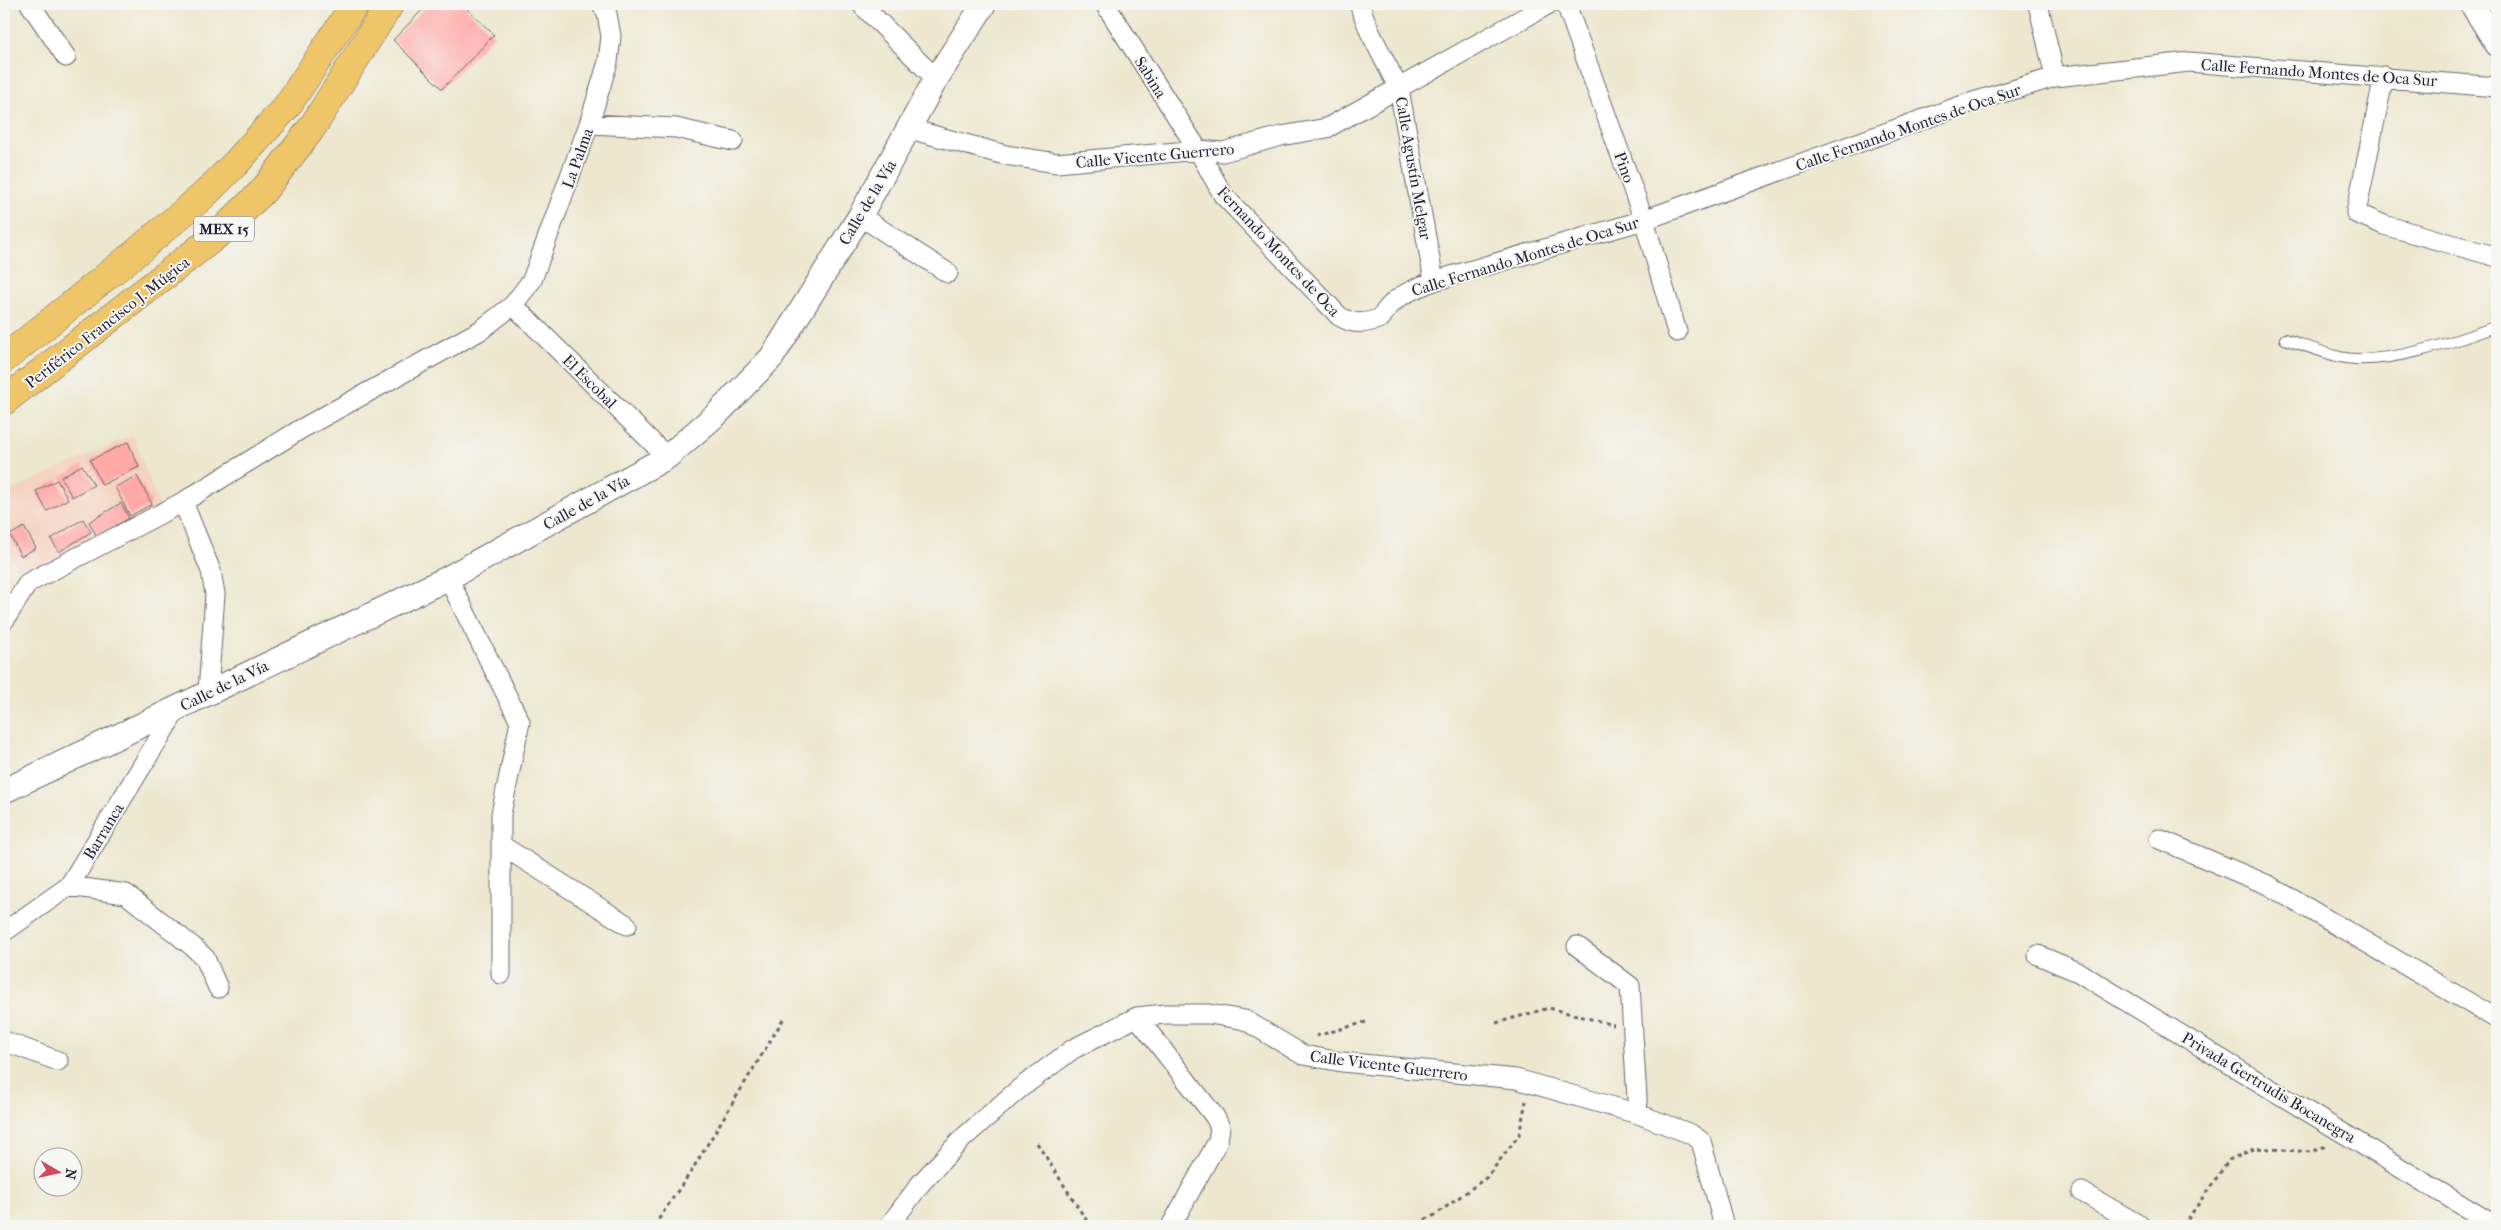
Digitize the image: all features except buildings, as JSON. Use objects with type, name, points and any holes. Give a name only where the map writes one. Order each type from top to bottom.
[{"type":"main road","name":"MEX 15","points":[[4,359],[133,255],[236,164],[287,106],[355,4]]},
{"type":"main road","name":"Periférico Francisco J. Múgica","points":[[4,401],[222,231],[263,192],[310,130],[390,4]]},
{"type":"street","points":[[30,4],[66,57]]},
{"type":"street","points":[[861,4],[936,79]]},
{"type":"street","name":"Sabina","points":[[1105,4],[1198,150]]},
{"type":"street","name":"Calle Agustín Melgar","points":[[1359,4],[1370,32],[1400,89],[1434,281]]},
{"type":"street","name":"Calle Vicente Guerrero","points":[[910,129],[1005,155],[1057,163],[1198,150],[1223,152],[1281,136],[1327,128],[1400,89],[1549,4]]},
{"type":"street","name":"Pino","points":[[1566,4],[1644,220],[1677,332]]},
{"type":"street","points":[[2038,4],[2055,77]]},
{"type":"street","points":[[2472,4],[2497,44]]},
{"type":"street","name":"Calle de la Vía","points":[[4,792],[208,692],[448,578],[667,457],[717,414],[772,357],[860,216],[979,6]]},
{"type":"street","name":"La Palma","points":[[4,621],[28,584],[183,502],[302,429],[481,330],[513,304],[532,280],[589,124],[608,62],[611,36],[608,7]]},
{"type":"street","name":"Calle Fernando Montes de Oca Sur","points":[[1348,322],[1360,323],[1381,318],[1388,305],[1403,294],[1434,281],[1644,220],[1960,106],[2055,77],[2189,62],[2497,86]]},
{"type":"street","points":[[2384,76],[2356,214],[2384,225],[2497,257]]},
{"type":"street","points":[[589,124],[676,128],[733,141]]},
{"type":"street","name":"Fernando Montes de Oca","points":[[1198,150],[1223,195],[1338,316],[1348,322]]},
{"type":"street","points":[[860,216],[948,273]]},
{"type":"street","name":"El Escobal","points":[[513,304],[667,457]]},
{"type":"street","points":[[183,502],[211,571],[215,594],[208,692]]},
{"type":"street","points":[[448,578],[520,722],[501,814],[501,974]]},
{"type":"street","name":"Barranca","points":[[4,932],[69,886],[178,707]]},
{"type":"street","points":[[2158,839],[2268,884],[2497,1019]]},
{"type":"street","points":[[501,845],[627,925]]},
{"type":"street","points":[[69,886],[126,894],[205,958],[218,988]]},
{"type":"street","points":[[1577,946],[1630,986],[1631,1030],[1638,1114]]},
{"type":"street","name":"Privada Gertrudis Bocanegra","points":[[2038,955],[2078,972],[2496,1226]]},
{"type":"street","name":"Calle Vicente Guerrero","points":[[889,1226],[920,1183],[963,1138],[1019,1089],[1073,1049],[1137,1017],[1165,1014],[1209,1014],[1246,1020],[1303,1055],[1342,1062],[1516,1079],[1638,1114],[1691,1134],[1701,1141],[1724,1226]]},
{"type":"street","points":[[1137,1017],[1215,1117],[1220,1127],[1218,1141],[1171,1226]]},
{"type":"street","points":[[4,1041],[58,1061]]},
{"type":"street","points":[[2082,1192],[2142,1226]]},
{"type":"lane","points":[[2285,339],[2341,357],[2367,358],[2418,352],[2463,339],[2497,326]]},
{"type":"path","points":[[1496,1023],[1549,1008],[1631,1030]]},
{"type":"path","points":[[654,1226],[692,1170],[784,1018]]},
{"type":"path","points":[[1284,1044],[1366,1022]]},
{"type":"path","points":[[1410,1226],[1435,1215],[1487,1177],[1519,1135],[1529,1083]]},
{"type":"path","points":[[2183,1226],[2229,1160],[2256,1148],[2311,1152],[2349,1136]]},
{"type":"path","points":[[1037,1143],[1090,1226]]},
{"type":"shaded area","points":[[133,435],[159,506],[23,578],[4,544],[4,494]]}]
